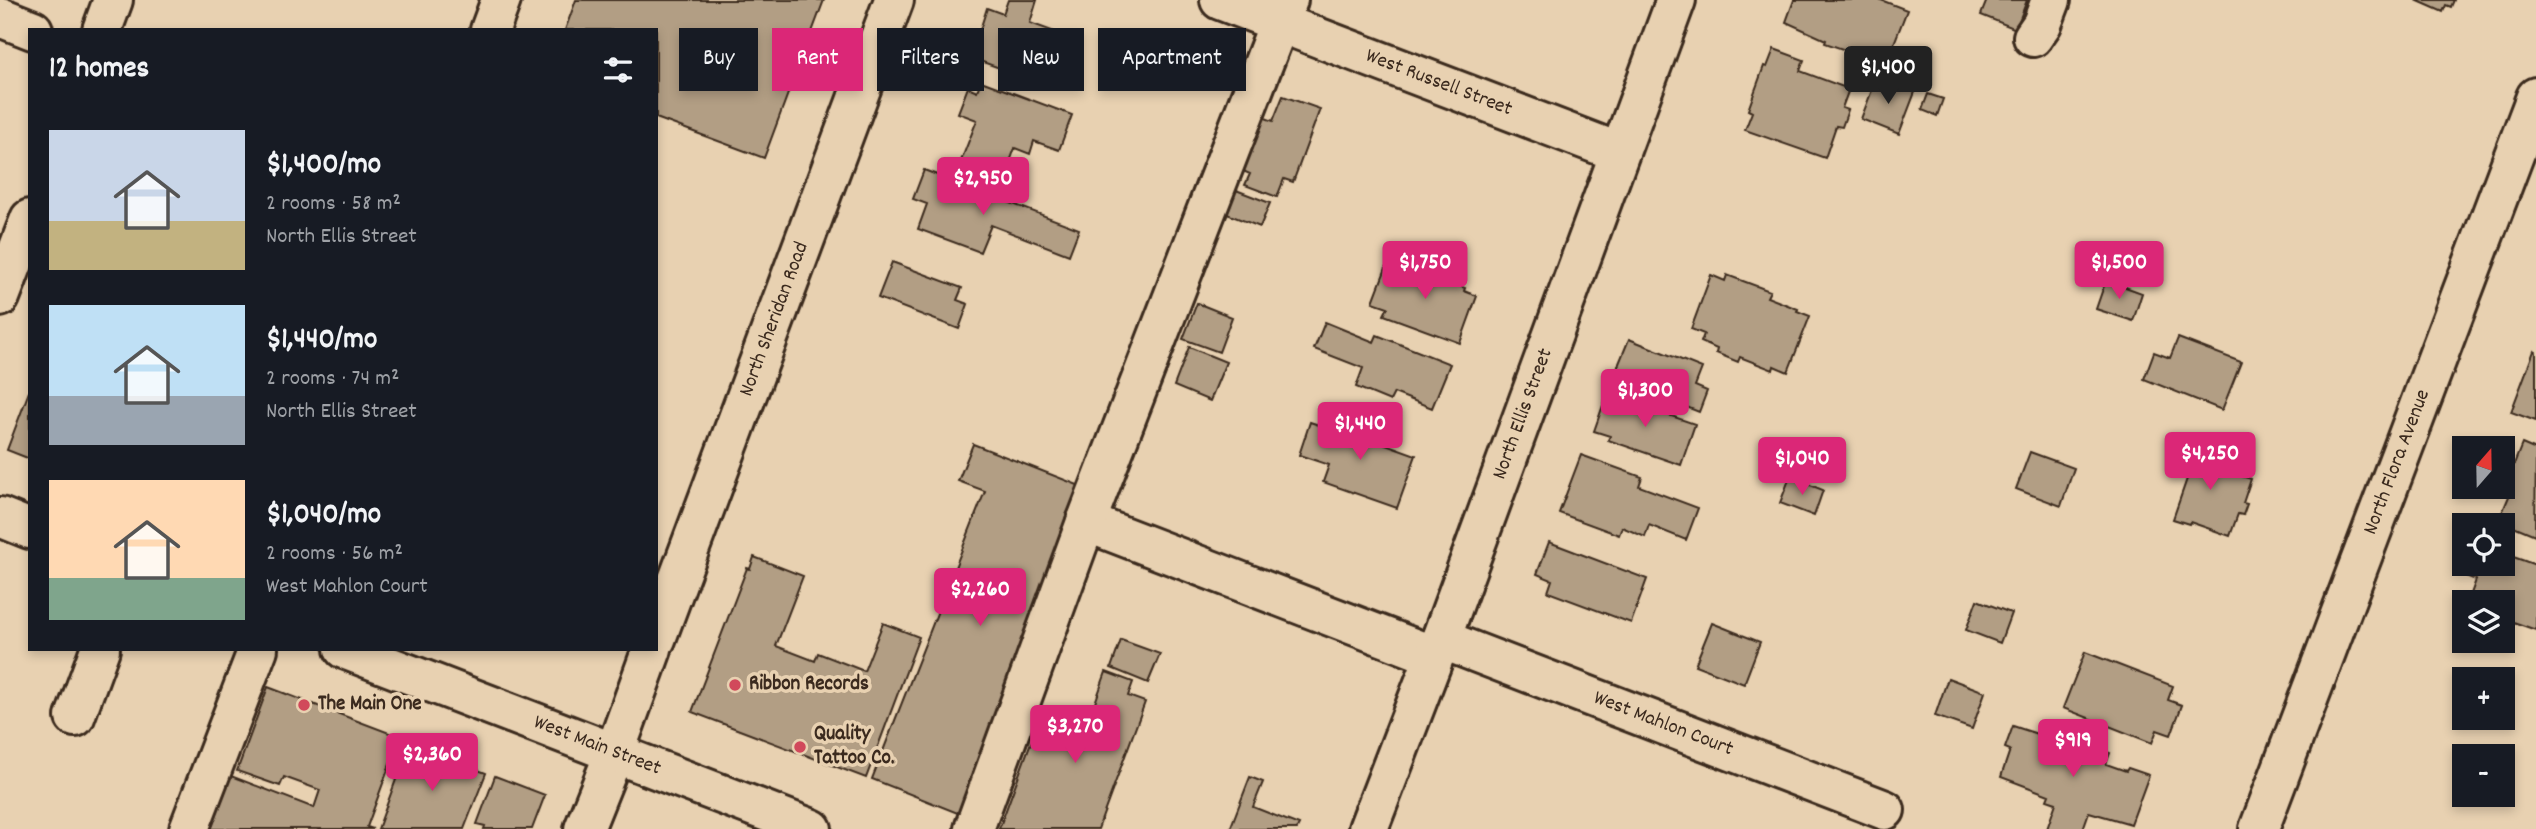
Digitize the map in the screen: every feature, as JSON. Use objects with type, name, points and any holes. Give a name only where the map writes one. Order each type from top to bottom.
[{"type":"street","points":[[103,28],[113,0]]},
{"type":"street","points":[[491,28],[501,0]]},
{"type":"street","name":"North Sheridan Road","points":[[658,634],[894,0]]},
{"type":"street","name":"West Russell Street","points":[[1220,0],[1283,11],[1618,152]]},
{"type":"street","name":"North Ellis Street","points":[[1368,829],[1438,647],[1676,0]]},
{"type":"street","points":[[2033,37],[2042,24],[2051,0]]},
{"type":"street","points":[[974,829],[1086,522],[1283,11]]},
{"type":"street","points":[[0,17],[28,28]]},
{"type":"street","name":"North Flora Avenue","points":[[2259,829],[2536,97]]},
{"type":"street","points":[[0,297],[28,224]]},
{"type":"street","points":[[0,517],[28,528]]},
{"type":"street","name":"West Mahlon Court","points":[[1086,522],[1885,810]]},
{"type":"street","points":[[75,717],[99,651]]},
{"type":"street","points":[[189,829],[257,651]]},
{"type":"street","name":"West Main Street","points":[[349,651],[812,829]]},
{"type":"street","points":[[584,829],[651,651]]},
{"type":"building","points":[[576,0],[824,0],[813,28],[772,28],[772,91],[789,91],[764,158],[658,119],[658,28],[566,28]]},
{"type":"building","points":[[1008,0],[1037,0],[1030,23],[1044,28],[998,28],[998,67],[984,63],[984,28],[981,28],[987,8],[1003,14]]},
{"type":"building","points":[[1794,0],[1881,0],[1907,10],[1886,64],[1825,43],[1826,40],[1786,22]]},
{"type":"building","points":[[1987,0],[2027,0],[2016,29],[1981,15]]},
{"type":"building","points":[[2416,0],[2454,0],[2451,7],[2446,5],[2443,12]]},
{"type":"building","points":[[1774,49],[1804,60],[1800,71],[1849,89],[1842,108],[1848,110],[1842,127],[1836,126],[1825,158],[1745,130],[1752,112],[1748,110],[1764,66],[1767,67]]},
{"type":"building","points":[[1877,77],[1915,92],[1899,134],[1861,119]]},
{"type":"building","points":[[984,82],[998,87],[998,91],[1008,91],[1072,115],[1059,150],[1034,141],[1030,154],[1015,148],[1004,178],[961,161],[977,120],[958,113],[966,91],[984,91]]},
{"type":"building","points":[[1928,94],[1943,99],[1937,116],[1922,110]]},
{"type":"building","points":[[1283,96],[1320,109],[1293,182],[1284,179],[1277,197],[1245,185],[1250,174],[1243,171],[1263,117],[1273,121]]},
{"type":"building","points":[[924,170],[1079,229],[1069,255],[991,225],[980,252],[918,229],[927,204],[913,199]]},
{"type":"building","points":[[1236,190],[1270,203],[1260,227],[1227,214]]},
{"type":"building","points":[[1389,260],[1465,288],[1464,291],[1477,296],[1460,343],[1384,315],[1388,307],[1373,302]]},
{"type":"building","points":[[892,262],[962,288],[957,300],[968,304],[959,329],[878,298]]},
{"type":"building","points":[[1711,275],[1725,281],[1727,275],[1770,291],[1767,297],[1810,316],[1788,372],[1774,366],[1773,370],[1740,357],[1738,362],[1716,353],[1717,349],[1701,342],[1704,334],[1691,329]]},
{"type":"building","points":[[2106,280],[2142,293],[2133,321],[2096,309]]},
{"type":"building","points":[[1197,303],[1232,317],[1219,352],[1183,339]]},
{"type":"building","points":[[1325,322],[1374,342],[1377,335],[1450,364],[1432,408],[1394,393],[1390,401],[1356,387],[1363,368],[1314,349]]},
{"type":"building","points":[[2178,338],[2241,362],[2222,410],[2144,379],[2154,352],[2170,358]]},
{"type":"building","points":[[1629,339],[1702,368],[1695,386],[1707,391],[1699,412],[1613,378]]},
{"type":"building","points":[[1189,347],[1226,362],[1210,401],[1174,386]]},
{"type":"building","points":[[2534,351],[2536,352],[2536,421],[2511,412]]},
{"type":"building","points":[[28,394],[28,458],[7,450]]},
{"type":"building","points":[[1607,394],[1695,424],[1681,465],[1608,440],[1610,436],[1594,431]]},
{"type":"building","points":[[1310,422],[1343,433],[1346,423],[1379,435],[1377,441],[1416,455],[1397,508],[1323,482],[1329,465],[1299,455]]},
{"type":"building","points":[[2183,443],[2217,454],[2213,467],[2251,479],[2243,503],[2247,504],[2243,515],[2238,514],[2230,536],[2173,519],[2190,470],[2176,465]]},
{"type":"building","points":[[973,444],[1088,489],[960,814],[872,779],[985,491],[958,481]]},
{"type":"building","points":[[2522,444],[2536,450],[2535,535],[2515,527],[2515,513],[2502,513],[2508,499],[2515,499],[2515,462]]},
{"type":"building","points":[[2030,452],[2074,468],[2061,506],[2016,489]]},
{"type":"building","points":[[1581,455],[1642,477],[1639,486],[1698,508],[1686,540],[1649,525],[1645,537],[1622,527],[1619,535],[1559,513]]},
{"type":"building","points":[[1790,477],[1823,490],[1814,516],[1780,503]]},
{"type":"building","points":[[1549,542],[1647,579],[1631,623],[1548,592],[1552,580],[1537,574]]},
{"type":"building","points":[[754,557],[803,576],[776,646],[815,661],[818,653],[864,671],[883,623],[919,637],[866,778],[692,712],[747,568],[750,569]]},
{"type":"building","points":[[2515,558],[2536,565],[2536,630],[2515,623],[2515,590],[2472,590],[2476,580],[2466,576],[2515,576]]},
{"type":"building","points":[[1977,600],[2011,613],[2000,643],[1966,630]]},
{"type":"building","points":[[1712,623],[1760,642],[1744,684],[1695,665]]},
{"type":"building","points":[[1121,640],[1160,654],[1148,683],[1111,668]]},
{"type":"building","points":[[2085,652],[2173,686],[2168,700],[2182,705],[2171,735],[2157,730],[2152,743],[2063,708]]},
{"type":"building","points":[[1106,672],[1133,682],[1128,696],[1145,702],[1098,829],[999,829],[1041,715],[1085,731]]},
{"type":"building","points":[[1948,678],[1985,692],[1972,729],[1935,716]]},
{"type":"building","points":[[268,687],[400,737],[367,827],[373,829],[211,829],[231,776],[314,808],[320,790],[284,777],[280,786],[237,771]]},
{"type":"building","points":[[2013,726],[2068,744],[2070,738],[2110,753],[2106,764],[2149,775],[2131,824],[2089,812],[2083,829],[2047,829],[2056,803],[2047,800],[2049,795],[2001,777],[2010,750],[2005,748]]},
{"type":"building","points":[[409,744],[486,773],[464,829],[378,829]]},
{"type":"building","points":[[495,776],[545,795],[532,829],[484,829],[485,826],[477,824]]},
{"type":"building","points":[[1250,777],[1263,782],[1253,807],[1299,825],[1297,829],[1230,829]]},
{"type":"place","name":"Ribbon Records","points":[[735,685]]},
{"type":"place","name":"The Main One","points":[[304,705]]},
{"type":"place","name":"Quality Tattoo Co.","points":[[800,747]]}]
